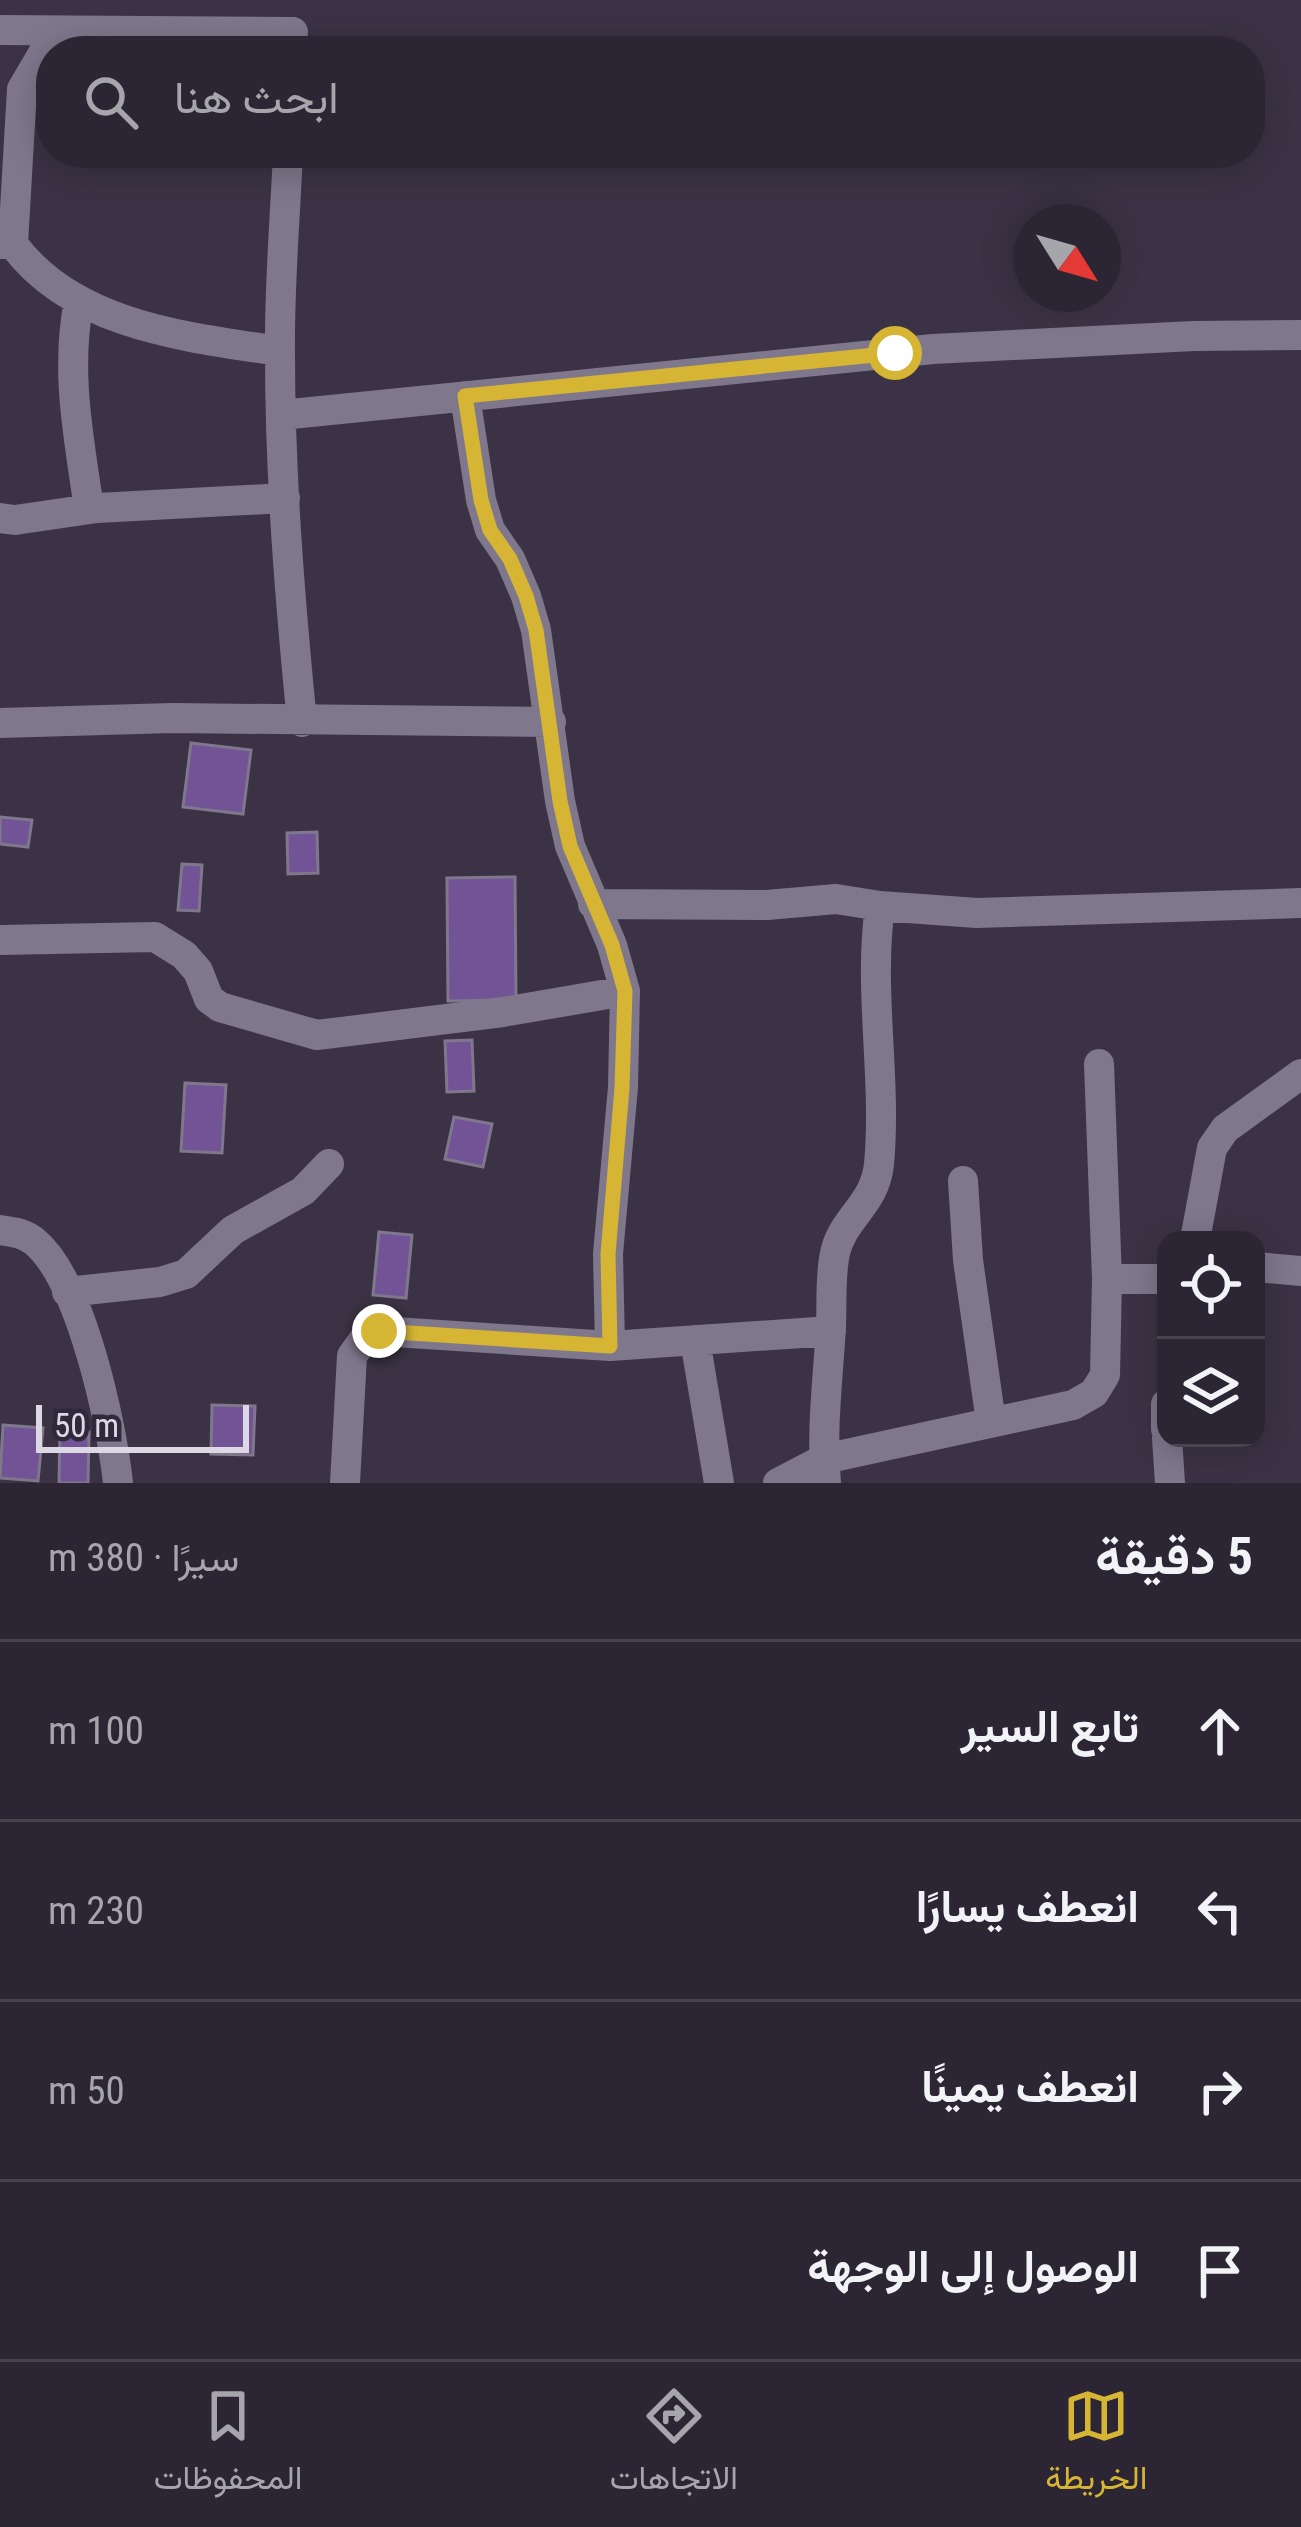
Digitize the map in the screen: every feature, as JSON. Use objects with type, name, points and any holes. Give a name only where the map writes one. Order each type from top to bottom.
[{"type":"street","points":[[290,0],[293,36]]},
{"type":"street","points":[[0,30],[134,36]]},
{"type":"street","points":[[36,65],[22,89],[6,244],[80,302],[172,334],[280,351]]},
{"type":"street","points":[[287,168],[281,415],[289,599],[302,722]]},
{"type":"street","points":[[80,302],[71,341],[72,391],[89,509]]},
{"type":"street","points":[[281,415],[933,349],[1301,335]]},
{"type":"street","points":[[465,396],[490,530],[510,559],[526,596],[570,846],[612,945],[625,991],[608,1254],[610,1346]]},
{"type":"street","points":[[0,518],[285,498]]},
{"type":"street","points":[[0,723],[172,718],[551,722]]},
{"type":"street","points":[[593,904],[767,904],[836,898],[956,913],[1301,903]]},
{"type":"street","points":[[825,1471],[835,1252],[851,1220],[873,1194],[879,1164],[882,1076],[875,940],[880,906]]},
{"type":"street","points":[[0,940],[155,937],[184,955],[208,998],[220,1007],[317,1036],[625,991]]},
{"type":"street","points":[[778,1483],[991,1421],[1073,1405],[1101,1385],[1107,1358],[1107,1279],[1099,1064]]},
{"type":"street","points":[[1197,1231],[1212,1148],[1225,1129],[1301,1074]]},
{"type":"street","points":[[67,1292],[160,1282],[186,1274],[233,1230],[303,1191],[329,1164]]},
{"type":"street","points":[[963,1181],[968,1260],[991,1421]]},
{"type":"street","points":[[0,1231],[19,1232],[33,1240],[53,1264],[67,1292],[96,1364],[118,1483]]},
{"type":"street","points":[[1265,1268],[1301,1271]]},
{"type":"street","points":[[1107,1279],[1157,1279]]},
{"type":"street","points":[[345,1483],[352,1356],[367,1335],[379,1331],[610,1346],[831,1331]]},
{"type":"street","points":[[695,1340],[719,1483]]},
{"type":"street","points":[[1167,1447],[1170,1483]]},
{"type":"building","points":[[191,743],[251,750],[243,814],[183,807]]},
{"type":"building","points":[[0,817],[32,820],[28,847],[0,844]]},
{"type":"building","points":[[317,832],[318,873],[288,874],[287,833]]},
{"type":"building","points":[[182,864],[202,865],[199,911],[178,910]]},
{"type":"building","points":[[515,877],[516,1000],[448,1001],[447,878]]},
{"type":"building","points":[[472,1040],[474,1091],[447,1092],[445,1041]]},
{"type":"building","points":[[185,1083],[226,1085],[222,1153],[181,1151]]},
{"type":"building","points":[[454,1117],[492,1124],[483,1167],[445,1159]]},
{"type":"building","points":[[379,1232],[412,1235],[406,1298],[373,1295]]},
{"type":"building","points":[[212,1405],[255,1406],[253,1455],[211,1454]]},
{"type":"building","points":[[3,1425],[43,1428],[38,1481],[0,1478]]},
{"type":"building","points":[[60,1432],[89,1432],[88,1483],[59,1483]]},
{"type":"route","points":[[379,1331],[610,1346],[608,1254],[625,991],[612,945],[570,846],[536,630],[510,559],[490,530],[465,396],[895,353]]}]
